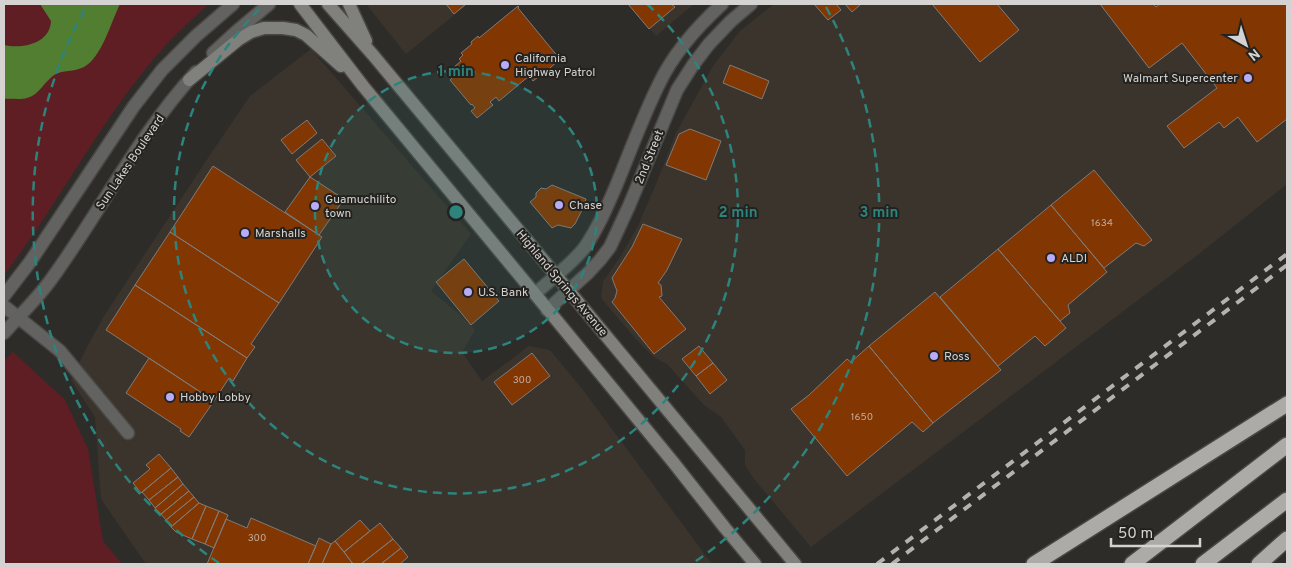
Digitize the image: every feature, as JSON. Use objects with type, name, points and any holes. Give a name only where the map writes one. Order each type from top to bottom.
[{"type":"highway","points":[[1034,564],[1287,404]]},
{"type":"highway","points":[[1132,564],[1287,445]]},
{"type":"highway","points":[[1203,564],[1287,500]]},
{"type":"highway","points":[[1259,564],[1287,539]]},
{"type":"main road","points":[[300,4],[363,86],[756,564]]},
{"type":"main road","name":"Highland Springs Avenue","points":[[328,4],[373,55],[795,564]]},
{"type":"main road","points":[[349,4],[373,55]]},
{"type":"main road","points":[[189,80],[238,40],[251,32],[264,28],[283,28],[296,30],[306,35],[363,86]]},
{"type":"street","points":[[4,296],[30,262],[134,106],[162,70],[196,36],[233,4]]},
{"type":"street","name":"Sun Lakes Boulevard","points":[[4,333],[48,284],[134,153],[189,80],[212,54],[269,4]]},
{"type":"street","name":"2nd Street","points":[[535,294],[584,248],[605,210],[659,83],[690,37],[722,4]]},
{"type":"street","name":"2nd Street","points":[[547,310],[600,260],[610,247],[677,90],[709,44],[751,4]]},
{"type":"street","points":[[4,306],[60,351],[128,432]]},
{"type":"shaded area","points":[[4,4],[209,4],[166,45],[124,96],[40,225],[4,275]]},
{"type":"shaded area","points":[[40,4],[120,4],[101,47],[84,67],[54,75],[38,91],[27,98],[4,99],[4,45],[27,45],[40,40],[46,35],[51,21]]},
{"type":"shaded area","points":[[366,4],[468,4],[406,54]]},
{"type":"shaded area","points":[[629,4],[694,4],[656,36]]},
{"type":"shaded area","points":[[774,4],[1287,4],[1287,184],[1195,257],[811,547],[754,479],[745,465],[745,450],[721,417],[704,405],[667,364],[654,357],[601,298],[603,282],[638,226],[676,133],[713,66],[740,31]]},
{"type":"shaded area","points":[[311,49],[471,234],[431,291],[475,330],[462,352],[482,381],[529,346],[550,350],[583,390],[712,564],[146,564],[101,499],[95,417],[71,380],[104,316],[250,96]]},
{"type":"shaded area","points":[[13,352],[65,400],[88,449],[103,541],[122,564],[4,564],[4,361]]},
{"type":"building","points":[[446,4],[466,4],[454,14]]},
{"type":"building","points":[[628,4],[671,4],[675,7],[649,29]]},
{"type":"building","points":[[814,4],[836,4],[841,10],[828,20]]},
{"type":"building","points":[[845,4],[861,4],[852,12]]},
{"type":"building","points":[[932,4],[997,4],[1019,30],[980,62]]},
{"type":"building","name":"Walmart Supercenter","points":[[1100,4],[1153,4],[1156,7],[1160,4],[1287,4],[1287,119],[1257,142],[1238,117],[1224,128],[1219,122],[1184,148],[1167,126],[1217,88],[1182,43],[1149,68]]},
{"type":"building","name":"California Highway Patrol","points":[[518,6],[559,58],[561,58],[543,76],[542,74],[533,81],[529,76],[499,101],[496,97],[490,102],[493,105],[477,118],[471,111],[475,108],[450,80],[452,78],[447,73],[461,61],[459,59],[463,55],[461,53],[472,44],[471,42],[478,36],[479,38]]},
{"type":"building","points":[[730,65],[769,81],[762,99],[723,83]]},
{"type":"building","points":[[307,120],[317,133],[292,154],[281,140]]},
{"type":"building","points":[[690,129],[721,141],[706,180],[666,165],[679,134]]},
{"type":"building","points":[[322,139],[336,156],[310,177],[296,160]]},
{"type":"building","name":"Marshalls","points":[[213,166],[322,237],[279,303],[170,232]]},
{"type":"building","points":[[1094,170],[1152,240],[1144,246],[1136,243],[1104,268],[1051,205]]},
{"type":"building","name":"Guamuchilito town","points":[[310,177],[344,199],[319,235],[285,212]]},
{"type":"building","name":"Chase","points":[[552,185],[586,199],[575,224],[571,228],[558,225],[552,228],[530,202],[536,197],[536,193],[541,188],[546,189]]},
{"type":"building","name":"ALDI","points":[[1051,205],[1107,272],[1068,305],[1070,313],[1060,321],[998,249]]},
{"type":"building","points":[[643,224],[682,239],[667,270],[658,283],[661,285],[662,296],[659,297],[686,329],[654,354],[612,302],[617,291],[612,278],[632,247]]},
{"type":"building","points":[[170,232],[279,303],[251,344],[255,347],[247,358],[135,285]]},
{"type":"building","points":[[998,249],[1066,328],[1045,346],[1035,336],[998,366],[940,297]]},
{"type":"building","name":"U.S. Bank","points":[[464,259],[499,301],[471,325],[436,282]]},
{"type":"building","points":[[135,285],[247,358],[233,381],[229,378],[214,401],[106,330]]},
{"type":"building","name":"Ross","points":[[935,292],[1001,370],[933,423],[869,346]]},
{"type":"building","points":[[699,346],[713,363],[696,376],[682,359]]},
{"type":"building","points":[[869,346],[933,423],[923,432],[912,422],[847,476],[791,409],[809,395],[847,359],[851,362]]},
{"type":"building","points":[[532,353],[550,376],[512,405],[494,382]]},
{"type":"building","name":"Hobby Lobby","points":[[149,358],[214,401],[189,437],[180,431],[181,429],[126,393]]},
{"type":"building","points":[[713,363],[727,380],[710,394],[696,376]]},
{"type":"building","points":[[159,454],[171,468],[141,493],[133,483],[150,469],[146,465]]},
{"type":"building","points":[[171,468],[178,477],[149,500],[142,492]]},
{"type":"building","points":[[178,477],[183,484],[155,508],[149,500]]},
{"type":"building","points":[[183,484],[189,491],[161,514],[155,508]]},
{"type":"building","points":[[189,491],[194,497],[166,520],[161,514]]},
{"type":"building","points":[[194,497],[199,503],[171,527],[166,520]]},
{"type":"building","points":[[199,503],[206,506],[192,539],[176,532],[171,527]]},
{"type":"building","points":[[206,506],[219,511],[205,544],[192,539]]},
{"type":"building","points":[[219,511],[228,515],[214,548],[205,544]]},
{"type":"building","points":[[251,518],[316,546],[308,564],[207,564],[226,519],[247,528]]},
{"type":"building","points":[[360,520],[370,531],[344,552],[335,541]]},
{"type":"building","points":[[380,523],[393,539],[361,564],[353,564],[344,552]]},
{"type":"building","points":[[319,538],[331,544],[322,564],[308,564]]},
{"type":"building","points":[[393,539],[401,548],[381,564],[361,564]]},
{"type":"building","points":[[335,541],[353,564],[322,564],[331,544]]},
{"type":"building","points":[[401,548],[408,557],[400,564],[381,564]]},
{"type":"railway","points":[[877,564],[1287,254]]},
{"type":"railway","points":[[892,564],[1287,265]]},
{"type":"place","name":"California Highway Patrol","points":[[505,65]]},
{"type":"place","name":"Walmart Supercenter","points":[[1248,78]]},
{"type":"place","name":"Chase","points":[[559,205]]},
{"type":"place","name":"Guamuchilito town","points":[[315,206]]},
{"type":"place","name":"Marshalls","points":[[245,233]]},
{"type":"place","name":"ALDI","points":[[1051,258]]},
{"type":"place","name":"U.S. Bank","points":[[468,292]]},
{"type":"place","name":"Ross","points":[[934,356]]},
{"type":"place","name":"Hobby Lobby","points":[[170,397]]}]
